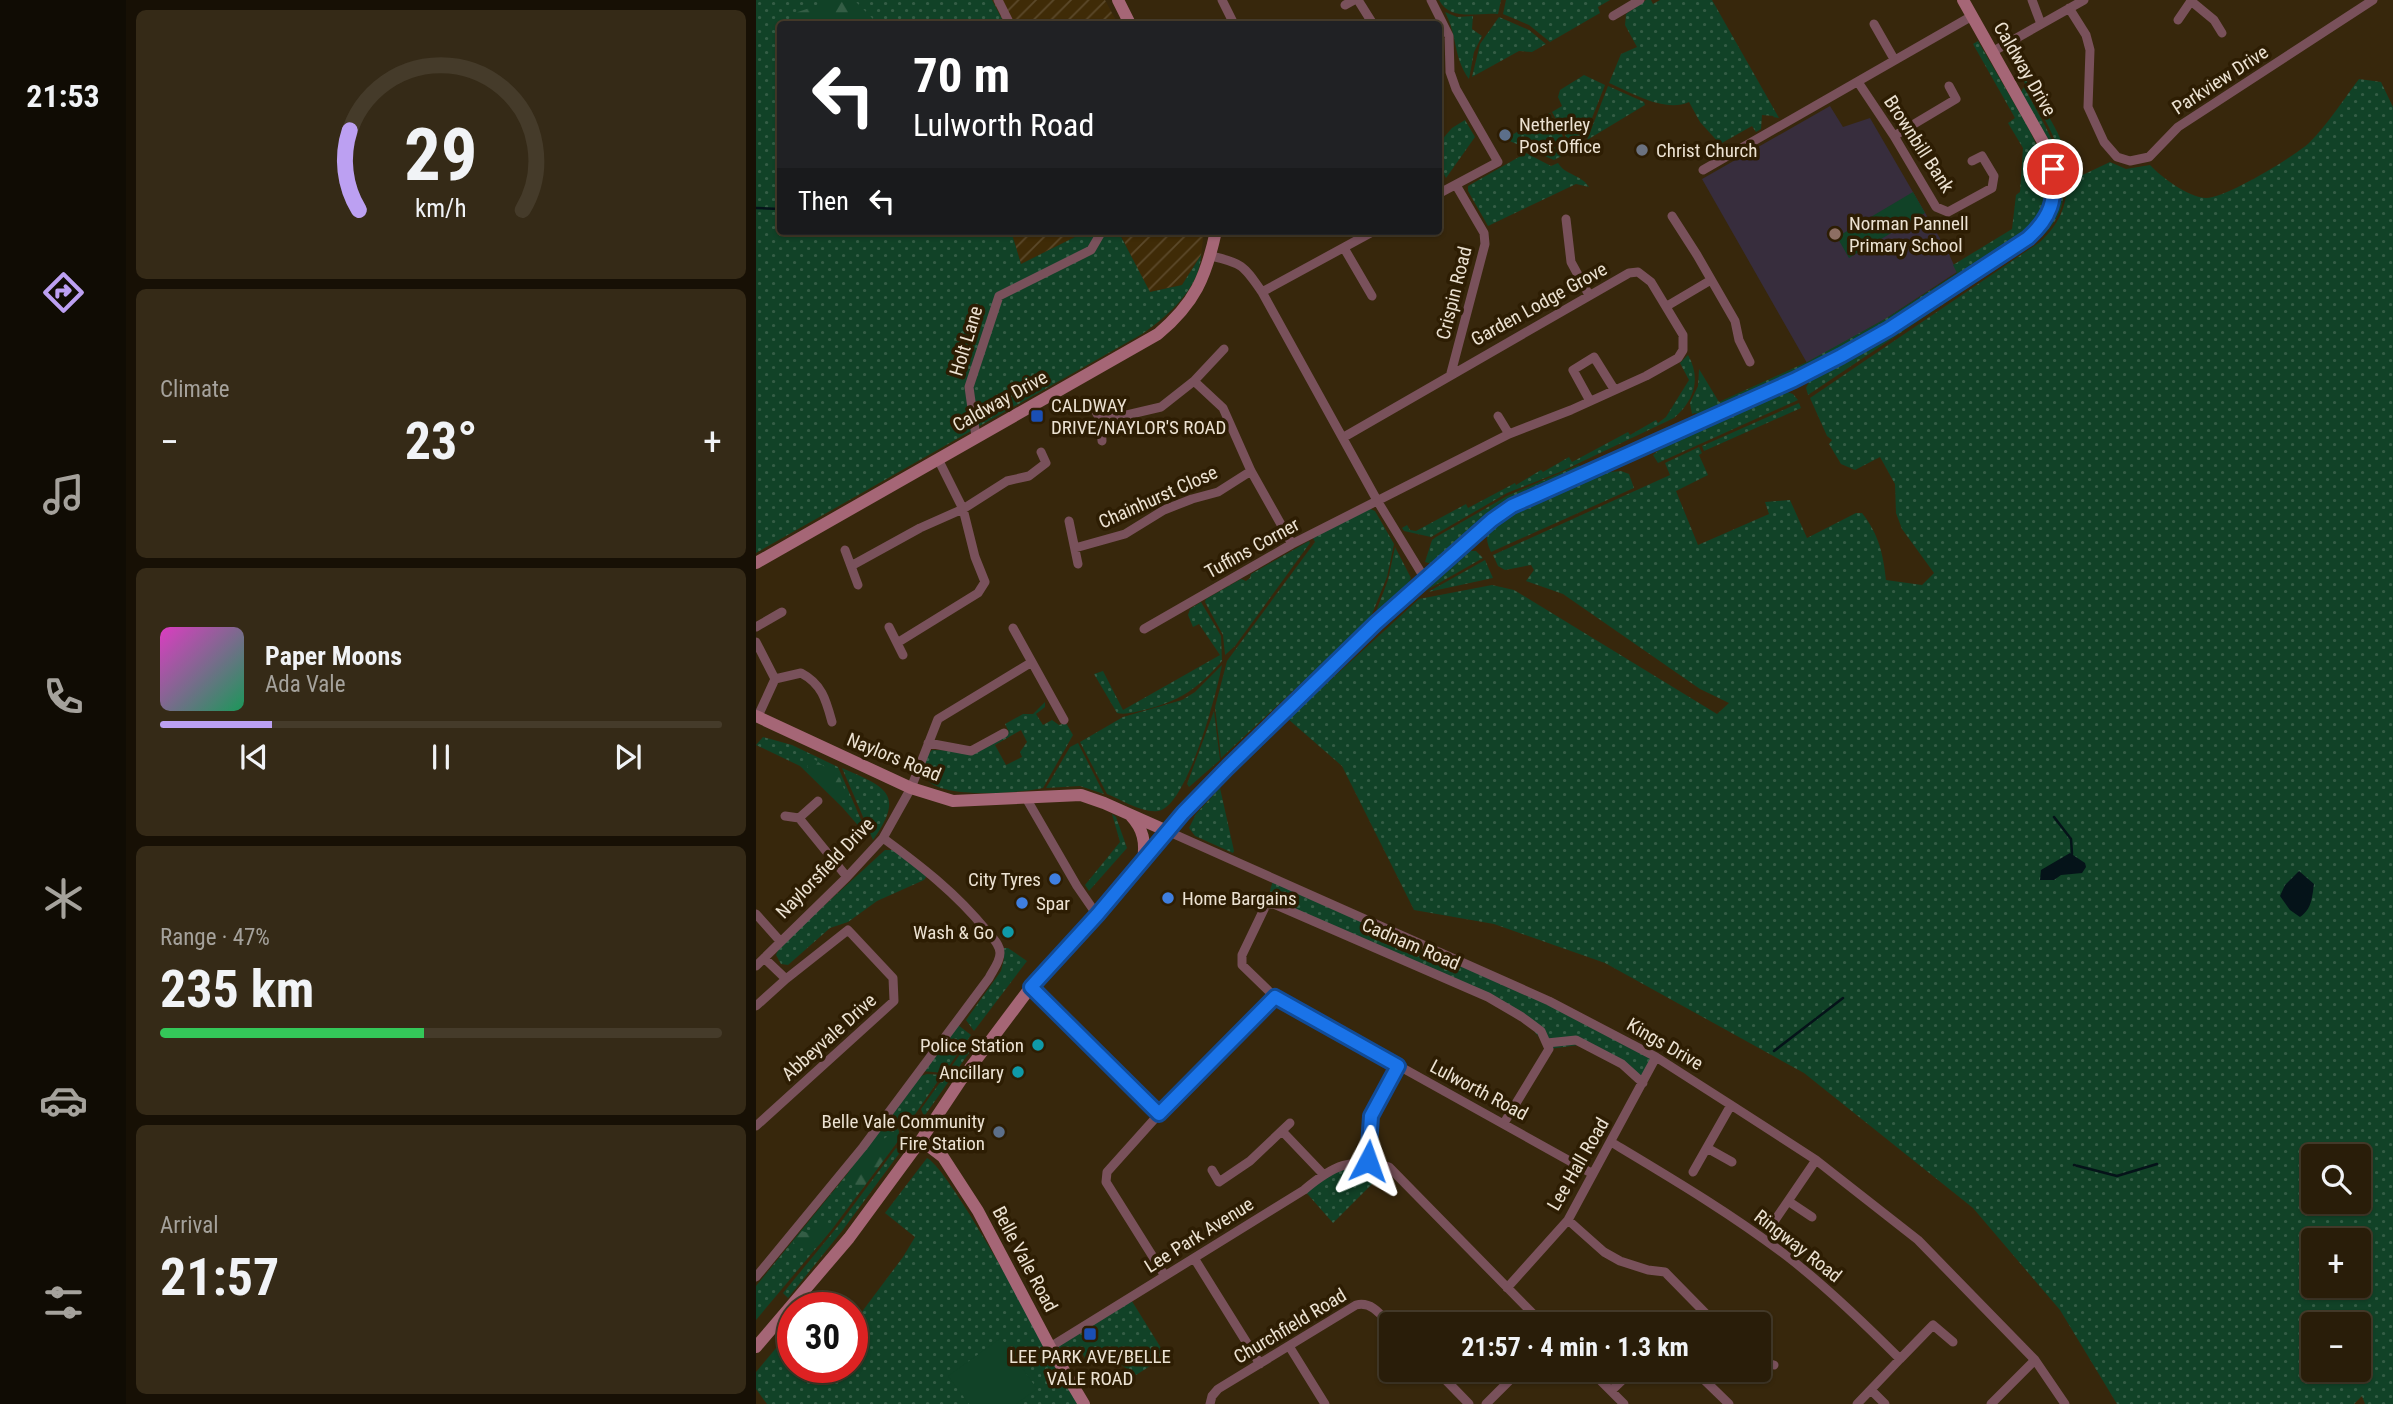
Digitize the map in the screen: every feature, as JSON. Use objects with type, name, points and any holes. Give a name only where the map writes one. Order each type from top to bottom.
[{"type":"main road","points":[[1118,0],[1128,21]]},
{"type":"main road","name":"Caldway Drive","points":[[1425,579],[1492,520],[1512,506],[1794,380],[1889,329],[1957,286],[2042,226],[2053,200],[2055,184],[2052,158],[1963,0]]},
{"type":"main road","name":"Caldway Drive","points":[[756,563],[1158,334],[1181,314],[1199,286],[1211,256],[1215,235]]},
{"type":"main road","points":[[756,1347],[849,1238],[1031,987],[1097,915],[1167,831],[1228,767],[1340,657],[1425,579]]},
{"type":"main road","name":"Naylors Road","points":[[757,716],[911,788],[953,801],[1081,795],[1167,831]]},
{"type":"main road","points":[[1129,814],[1142,832],[1143,860]]},
{"type":"main road","name":"Belle Vale Road","points":[[921,1140],[943,1157],[978,1211],[1050,1347],[1084,1404]]},
{"type":"street","points":[[998,0],[1008,21]]},
{"type":"street","points":[[1222,0],[1232,21]]},
{"type":"street","points":[[1345,5],[1356,0],[1371,21]]},
{"type":"street","points":[[1431,0],[1439,21]]},
{"type":"street","points":[[1613,16],[1640,0]]},
{"type":"street","points":[[2032,0],[2041,24]]},
{"type":"street","points":[[1992,52],[2084,0]]},
{"type":"street","points":[[2178,20],[2190,0],[2214,20],[2221,33]]},
{"type":"street","name":"Parkview Drive","points":[[2069,8],[2086,35],[2090,50],[2088,107],[2104,142],[2117,157],[2130,161],[2149,157],[2178,127],[2373,0]]},
{"type":"street","points":[[1703,170],[1972,16]]},
{"type":"street","points":[[1874,23],[1894,60]]},
{"type":"street","points":[[1442,28],[1449,36],[1450,72],[1456,89],[1498,162],[1442,192]]},
{"type":"street","name":"Brownbill Bank","points":[[1858,82],[1894,135],[1936,207],[1948,212],[1992,188],[1994,176],[1982,156],[1972,162]]},
{"type":"street","points":[[1894,135],[1956,99],[1949,86]]},
{"type":"street","name":"Crispin Road","points":[[1451,373],[1485,244],[1484,233],[1456,185]]},
{"type":"street","points":[[1672,216],[1735,321],[1739,340],[1750,362]]},
{"type":"street","points":[[1566,219],[1571,262],[1590,295]]},
{"type":"street","name":"Holt Lane","points":[[976,437],[969,387],[999,296],[1091,250],[1100,235]]},
{"type":"street","points":[[1262,292],[1367,235]]},
{"type":"street","points":[[1344,248],[1372,296]]},
{"type":"street","points":[[1211,256],[1245,268],[1262,292],[1378,502],[1425,579]]},
{"type":"street","name":"Garden Lodge Grove","points":[[1344,437],[1451,373],[1629,273],[1638,272],[1651,282],[1683,335],[1683,350],[1678,358],[1646,376],[1510,434],[1378,502]]},
{"type":"street","points":[[1667,306],[1711,279]]},
{"type":"street","points":[[1101,421],[1161,408],[1194,381],[1224,349]]},
{"type":"street","points":[[1590,401],[1573,370],[1594,357],[1614,389]]},
{"type":"street","points":[[1194,381],[1223,408],[1251,471],[1292,544]]},
{"type":"street","points":[[1094,408],[1101,421],[1102,441]]},
{"type":"street","points":[[1499,415],[1510,434]]},
{"type":"street","points":[[851,566],[920,528],[963,509],[1007,481],[1029,476],[1046,463],[1041,452]]},
{"type":"street","points":[[897,643],[978,593],[985,582],[975,557],[963,509],[938,459]]},
{"type":"street","name":"Chainhurst Close","points":[[1075,548],[1125,534],[1164,510],[1218,492],[1251,471]]},
{"type":"street","name":"Tuffins Corner","points":[[1144,629],[1292,544],[1378,502]]},
{"type":"street","name":"Chainhurst Close","points":[[1069,521],[1078,564]]},
{"type":"street","points":[[845,550],[858,584]]},
{"type":"street","points":[[756,628],[782,612]]},
{"type":"street","points":[[889,628],[903,655]]},
{"type":"street","points":[[1013,628],[1064,720]]},
{"type":"street","points":[[756,642],[775,679]]},
{"type":"street","name":"Naylorsfield Drive","points":[[756,965],[847,877],[883,838],[911,788],[938,719],[1032,662]]},
{"type":"street","points":[[775,679],[801,673],[813,679],[824,694],[832,722]]},
{"type":"street","points":[[757,716],[775,679]]},
{"type":"street","points":[[928,743],[971,751],[1004,733]]},
{"type":"street","points":[[1026,798],[1097,915]]},
{"type":"street","points":[[799,818],[818,801]]},
{"type":"street","points":[[785,816],[799,818],[847,877]]},
{"type":"street","name":"Kings Drive","points":[[1167,831],[1549,1000],[1656,1057],[1816,1160],[1917,1240],[2035,1360],[2065,1404]]},
{"type":"street","points":[[756,1277],[863,1147],[989,978],[997,963],[1000,951],[996,943],[966,906],[935,877],[883,838]]},
{"type":"street","name":"Cadnam Road","points":[[1275,997],[1242,965],[1242,955],[1266,905],[1274,904],[1488,997],[1541,1031],[1547,1043]]},
{"type":"street","points":[[756,914],[780,941]]},
{"type":"street","name":"Abbeyvale Drive","points":[[756,1006],[848,930],[893,978],[894,1001],[756,1126]]},
{"type":"street","points":[[764,958],[786,979]]},
{"type":"street","points":[[1031,987],[1159,1114]]},
{"type":"street","points":[[1165,1276],[1106,1182],[1107,1172],[1159,1114],[1275,997]]},
{"type":"street","name":"Lulworth Road","points":[[1275,997],[1593,1174]]},
{"type":"street","points":[[1504,1123],[1549,1049],[1547,1043],[1576,1040],[1622,1064],[1643,1083]]},
{"type":"street","name":"Lee Hall Road","points":[[1507,1288],[1568,1220],[1656,1057]]},
{"type":"street","points":[[1398,1066],[1371,1116],[1368,1161],[1389,1167],[1531,1312]]},
{"type":"street","points":[[1692,1172],[1731,1105]]},
{"type":"street","points":[[1212,1170],[1219,1182],[1250,1161],[1290,1123]]},
{"type":"street","points":[[1282,1131],[1323,1174]]},
{"type":"street","name":"Ringway Road","points":[[1611,1142],[1685,1187],[1788,1257],[1849,1309],[1900,1359]]},
{"type":"street","points":[[1707,1147],[1732,1162]]},
{"type":"street","points":[[1775,1220],[1816,1160]]},
{"type":"street","name":"Lee Park Avenue","points":[[1050,1347],[1304,1190],[1323,1174],[1342,1165],[1368,1161]]},
{"type":"street","points":[[1788,1201],[1812,1217]]},
{"type":"street","points":[[1568,1220],[1604,1252],[1620,1261],[1665,1272],[1704,1312]]},
{"type":"street","points":[[1194,1258],[1260,1364]]},
{"type":"street","points":[[1647,1283],[1648,1270]]},
{"type":"street","name":"Churchfield Road","points":[[1210,1404],[1218,1389],[1360,1304],[1372,1307],[1379,1314]]},
{"type":"street","points":[[1857,1404],[1933,1325],[1953,1342]]},
{"type":"street","points":[[1289,1346],[1325,1404]]},
{"type":"street","points":[[1991,1404],[2035,1360]]},
{"type":"street","points":[[1448,1382],[1469,1404]]},
{"type":"street","points":[[1486,1404],[1508,1382]]},
{"type":"street","points":[[1602,1382],[1624,1404]]},
{"type":"street","points":[[1611,1391],[1620,1382]]},
{"type":"street","points":[[1706,1382],[1729,1404]]},
{"type":"street","points":[[1871,1390],[1885,1404]]},
{"type":"shaded area","points":[[992,0],[1105,0],[1116,21],[1003,21]]},
{"type":"shaded area","name":"Norman Pannell Primary School","points":[[1830,106],[1843,127],[1870,118],[1957,272],[1885,319],[1807,363],[1702,179]]},
{"type":"shaded area","points":[[1012,235],[1079,235],[1021,264]]},
{"type":"shaded area","points":[[1121,235],[1204,235],[1201,255],[1182,285],[1149,292]]},
{"type":"shaded area","points":[[2070,853],[2085,863],[2086,867],[2082,873],[2061,875],[2054,880],[2040,880],[2041,870]]},
{"type":"shaded area","points":[[2299,871],[2314,884],[2309,906],[2300,917],[2290,910],[2280,896],[2285,885]]},
{"type":"green space","points":[[756,0],[992,0],[1003,21],[777,21],[777,235],[1012,235],[1021,264],[1079,235],[1120,235],[1150,292],[1182,285],[1201,255],[1195,279],[1180,301],[1142,334],[756,553]]},
{"type":"green space","points":[[833,0],[854,0],[875,21],[802,21],[795,13]]},
{"type":"green space","points":[[1439,0],[1501,0],[1498,14],[1457,14],[1444,7]]},
{"type":"green space","points":[[1506,0],[1610,0],[1598,7],[1600,13],[1550,42],[1529,25],[1503,14]]},
{"type":"green space","points":[[1646,0],[1651,0],[1653,4],[1660,0],[1712,0],[1779,118],[1762,115],[1761,129],[1756,132],[1752,126],[1720,144],[1700,122],[1689,102],[1680,105],[1659,103],[1609,83],[1621,54],[1637,47],[1625,25],[1626,14]]},
{"type":"green space","points":[[1445,12],[1457,17],[1473,16],[1472,29],[1482,36],[1474,52],[1469,79],[1460,63]]},
{"type":"green space","points":[[1499,17],[1529,30],[1546,44],[1532,52],[1519,51],[1472,77],[1480,44]]},
{"type":"green space","points":[[1978,41],[2029,129],[2044,162],[2046,194],[2043,208],[2032,225],[2001,250],[1911,310],[1858,341],[1702,416],[1692,414],[1690,403],[1698,386],[1699,369],[1719,402],[1807,362],[1885,319],[1957,273],[1953,265],[2012,229],[2016,195],[2020,192],[2023,148],[2008,123],[2015,118],[1973,44]]},
{"type":"green space","points":[[1584,75],[1605,85],[1583,141],[1573,149],[1552,112],[1562,106],[1558,97],[1560,90]]},
{"type":"green space","points":[[2024,77],[2061,140],[2070,181],[2110,162],[2126,169],[2150,165],[2175,186],[2205,198],[2242,185],[2275,167],[2309,143],[2359,79],[2381,82],[2393,107],[2393,1404],[2365,1404],[2362,1396],[2354,1404],[2117,1404],[2060,1310],[1973,1208],[1804,1073],[1605,963],[1494,924],[1414,910],[1342,766],[1288,719],[1419,599],[1492,585],[1514,590],[1717,714],[1729,703],[1700,689],[1563,594],[1526,581],[1534,570],[1531,565],[1505,570],[1498,566],[1493,555],[1670,475],[1665,463],[1699,447],[1702,453],[1699,455],[1708,475],[1676,491],[1698,545],[1769,514],[1765,502],[1790,500],[1807,538],[1856,513],[1862,513],[1879,545],[1886,580],[1922,585],[1934,573],[1902,529],[1896,513],[1895,484],[1880,457],[1855,470],[1841,464],[1829,444],[1832,440],[1827,436],[1810,398],[2040,242],[2056,222],[2065,202],[2066,182],[2055,140],[2022,78]]},
{"type":"green space","points":[[1608,86],[1644,102],[1645,105],[1587,140]]},
{"type":"green space","points":[[2024,87],[2045,125],[2061,166],[2064,186],[2062,205],[2053,224],[2036,242],[1808,395],[1806,388],[1811,378],[1900,330],[2035,239],[2051,221],[2059,203],[2057,166],[2041,128],[2021,92]]},
{"type":"green space","points":[[1550,113],[1571,151],[1554,160],[1505,139],[1538,119]]},
{"type":"green space","points":[[1465,120],[1475,137],[1446,178],[1442,171],[1442,140],[1452,128]]},
{"type":"green space","points":[[1526,153],[1551,166],[1558,163],[1589,187],[1576,184],[1488,226],[1468,191],[1468,186]]},
{"type":"green space","points":[[1913,192],[1925,213],[1849,258],[1837,237]]},
{"type":"green space","points":[[1688,355],[1694,372],[1694,388],[1687,404],[1674,418],[1560,472],[1507,493],[1431,537],[1404,531],[1402,528],[1407,525],[1410,530],[1416,531],[1466,504],[1468,508],[1569,457],[1572,462],[1628,432],[1630,435],[1656,420],[1658,423],[1666,417],[1689,380],[1680,363]]},
{"type":"green space","points":[[1784,391],[1793,394],[1798,400],[1658,463],[1653,455],[1665,445]]},
{"type":"green space","points":[[1799,403],[1801,408],[1704,451],[1702,446]]},
{"type":"green space","points":[[1579,465],[1582,469],[1498,507],[1437,562],[1425,562],[1432,540],[1436,537],[1507,496]]},
{"type":"green space","points":[[1621,471],[1629,474],[1634,488],[1491,552],[1487,539],[1489,531],[1506,518],[1591,476]]},
{"type":"green space","points":[[1368,508],[1375,511],[1394,544],[1387,577],[1370,619],[1221,758],[1215,707],[1227,661],[1315,542],[1313,538]]},
{"type":"green space","points":[[1309,541],[1235,646],[1225,655],[1223,635],[1205,602],[1206,599],[1241,579],[1246,581],[1251,574]]},
{"type":"green space","points":[[1395,547],[1411,578],[1406,588],[1374,617],[1388,580]]},
{"type":"green space","points":[[1476,551],[1483,558],[1425,591],[1422,589],[1462,553]]},
{"type":"green space","points":[[1485,560],[1493,578],[1428,592]]},
{"type":"green space","points":[[1201,602],[1221,636],[1222,661],[1196,686],[1178,698],[1144,710],[1117,713],[1094,674],[1103,671],[1123,710],[1220,655],[1199,624],[1193,627],[1188,615],[1190,609]]},
{"type":"green space","points":[[1222,665],[1199,747],[1180,790],[1169,805],[1158,811],[1145,810],[1107,794],[1080,742],[1123,717],[1182,700],[1195,692]]},
{"type":"green space","points":[[1045,702],[1045,707],[1036,714],[1043,725],[1052,720],[1059,725],[1066,723],[1073,735],[1043,788],[997,793],[958,792],[930,783],[924,774],[925,762],[932,750],[976,751],[1009,732],[1005,724],[1023,714],[1033,714]],"holes":[[[1021,730],[1027,742],[1020,752],[1022,757],[1006,765],[995,745]]]},
{"type":"green space","points":[[1214,711],[1220,760],[1189,787],[1187,784]]},
{"type":"green space","points":[[763,737],[792,745],[838,767],[869,838],[800,766],[756,745]]},
{"type":"green space","points":[[1078,743],[1104,794],[1080,786],[1046,788],[1070,747]]},
{"type":"green space","points":[[814,759],[840,778],[847,797],[840,801],[809,771],[807,766]]},
{"type":"green space","points":[[842,768],[870,781],[886,794],[888,812],[873,840]]},
{"type":"green space","points":[[1220,788],[1233,853],[1195,836],[1189,828],[1196,814]]},
{"type":"green space","points":[[1112,814],[1116,817],[1127,848],[1089,891],[1085,885],[1120,842]]},
{"type":"green space","points":[[885,850],[892,850],[929,873],[924,880],[877,901],[848,922],[830,928],[788,965],[781,964],[776,955],[780,946]]},
{"type":"green space","points":[[1273,880],[1572,1013],[1656,1057],[1643,1083],[1586,1044],[1549,1049],[1522,1017],[1274,904],[1266,905]]},
{"type":"green space","points":[[1003,948],[1008,948],[1027,961],[974,1031],[966,1020],[1001,971]]},
{"type":"green space","points":[[958,1025],[971,1035],[944,1073],[922,1071]]},
{"type":"green space","points":[[971,1039],[976,1043],[925,1115],[923,1114],[921,1109]]},
{"type":"green space","points":[[927,1074],[942,1075],[903,1132],[892,1113],[918,1077]]},
{"type":"green space","points":[[889,1116],[899,1131],[898,1141],[833,1228],[756,1320],[756,1286],[848,1173]]},
{"type":"green space","points":[[893,1133],[898,1134],[898,1141],[860,1192],[848,1173],[867,1147]]},
{"type":"green space","points":[[896,1148],[901,1151],[793,1292],[784,1292],[838,1226]]},
{"type":"green space","points":[[927,1158],[940,1170],[980,1231],[1078,1404],[767,1404],[756,1389],[756,1372],[777,1347],[777,1383],[868,1383],[868,1304],[915,1237],[885,1213]]},
{"type":"green space","points":[[1358,1162],[1389,1167],[1333,1223],[1304,1190],[1330,1170]]},
{"type":"green space","points":[[821,1220],[832,1229],[818,1246],[801,1247],[793,1242],[802,1231],[808,1233],[821,1228]]},
{"type":"green space","points":[[1130,1298],[1166,1356],[1136,1375],[1114,1360],[1098,1356],[1088,1363],[1082,1353],[1067,1362],[1057,1344]]},
{"type":"green space","points":[[1001,1338],[1037,1389],[1016,1404],[969,1404],[948,1376]]},
{"type":"waterway","points":[[756,208],[777,209]]},
{"type":"waterway","points":[[2054,817],[2071,839],[2072,854]]},
{"type":"waterway","points":[[1774,1051],[1843,998]]},
{"type":"waterway","points":[[2074,1165],[2117,1176],[2157,1164]]},
{"type":"place","name":"Netherley Post Office","points":[[1505,135]]},
{"type":"place","name":"Christ Church","points":[[1642,150]]},
{"type":"place","name":"Norman Pannell Primary School","points":[[1835,234]]},
{"type":"place","name":"CALDWAY DRIVE/NAYLOR'S ROAD","points":[[1037,416]]},
{"type":"place","name":"City Tyres","points":[[1055,879]]},
{"type":"place","name":"Home Bargains","points":[[1168,898]]},
{"type":"place","name":"Spar","points":[[1022,903]]},
{"type":"place","name":"Wash & Go","points":[[1008,932]]},
{"type":"place","name":"Police Station","points":[[1038,1045]]},
{"type":"place","name":"Ancillary","points":[[1018,1072]]},
{"type":"place","name":"Belle Vale Community Fire Station","points":[[999,1132]]},
{"type":"place","name":"LEE PARK AVE/BELLE VALE ROAD","points":[[1090,1334]]},
{"type":"route","points":[[1368,1161],[1371,1116],[1398,1066],[1275,997],[1159,1114],[1031,987],[1097,915],[1183,813],[1228,767],[1376,623],[1492,520],[1512,506],[1794,380],[1889,329],[2028,238],[2042,226],[2053,200],[2053,169]]}]
